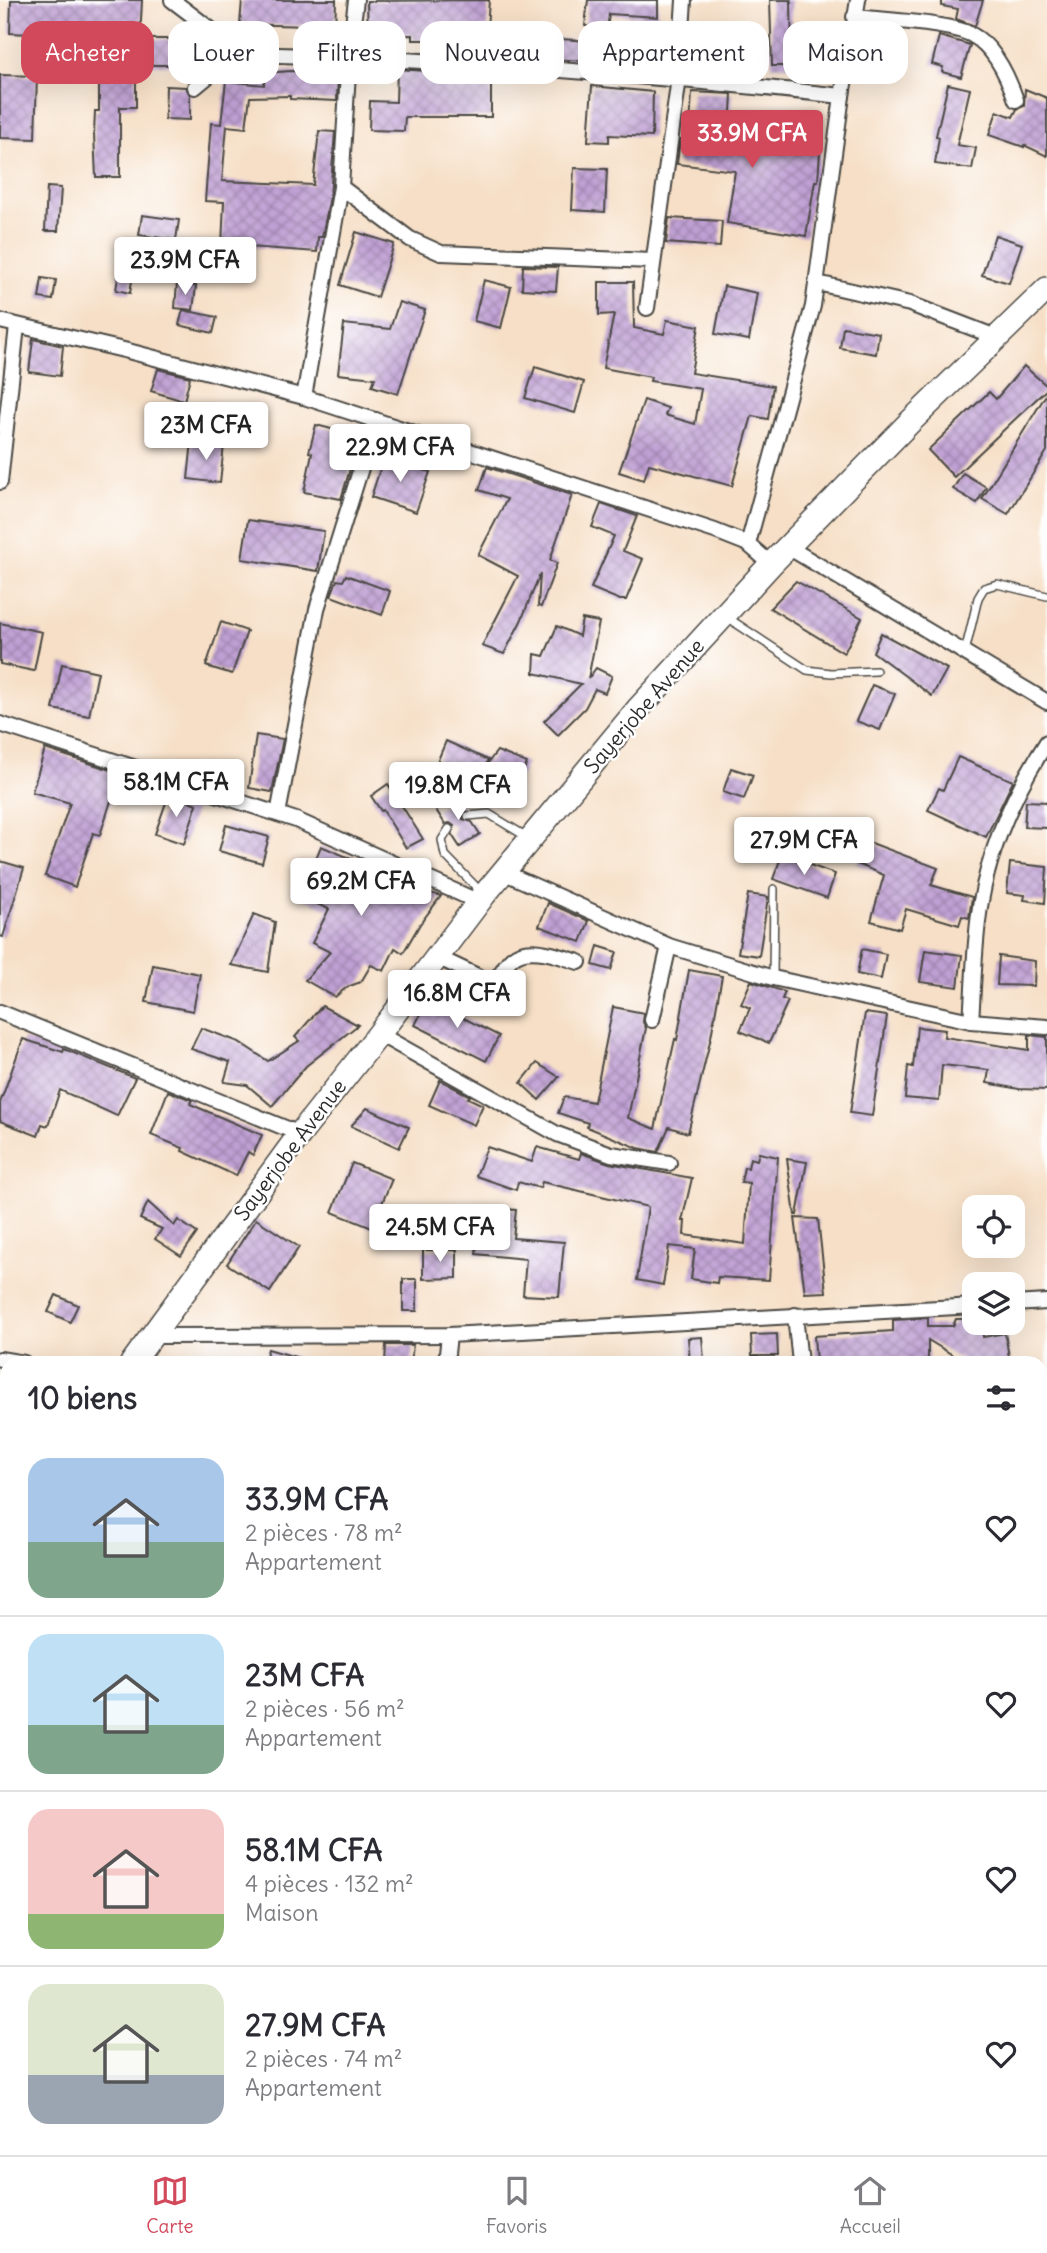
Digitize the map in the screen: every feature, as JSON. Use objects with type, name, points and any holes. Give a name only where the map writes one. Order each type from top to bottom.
[{"type":"main road","name":"Sayerjobe Avenue","points":[[138,1356],[300,1134],[481,899],[638,709],[771,564],[1047,289]]},
{"type":"street","points":[[172,0],[200,21]]},
{"type":"street","points":[[353,21],[356,0]]},
{"type":"street","points":[[683,21],[684,0]]},
{"type":"street","points":[[748,544],[813,306],[854,16],[859,0]]},
{"type":"street","points":[[854,16],[970,33],[995,57],[1008,78],[1016,100]]},
{"type":"street","points":[[406,60],[578,71]]},
{"type":"street","points":[[195,87],[199,84]]},
{"type":"street","points":[[304,397],[341,187],[347,84]]},
{"type":"street","points":[[647,308],[678,84]]},
{"type":"street","points":[[733,84],[842,96]]},
{"type":"street","points":[[341,187],[411,239],[440,253],[653,261]]},
{"type":"street","points":[[817,283],[910,304],[996,337]]},
{"type":"street","points":[[0,321],[304,397],[715,531],[748,544],[771,564]]},
{"type":"street","points":[[0,482],[18,326]]},
{"type":"street","points":[[278,814],[317,609],[376,420]]},
{"type":"street","points":[[788,547],[1047,702]]},
{"type":"street","points":[[0,724],[296,820],[481,899]]},
{"type":"street","points":[[971,1021],[981,902],[995,844],[1025,776],[1047,742]]},
{"type":"street","points":[[503,872],[669,946],[773,978],[971,1021],[1047,1027]]},
{"type":"street","points":[[652,1020],[669,946]]},
{"type":"street","points":[[437,957],[490,982],[498,979],[511,958],[521,952],[543,953],[579,962]]},
{"type":"street","points":[[0,1012],[300,1134]]},
{"type":"street","points":[[379,1034],[558,1135],[611,1154],[669,1163]]},
{"type":"street","points":[[1025,1303],[1047,1302]]},
{"type":"street","points":[[154,1336],[449,1335],[962,1307]]},
{"type":"street","points":[[795,1315],[799,1356]]},
{"type":"street","points":[[447,1356],[449,1335]]},
{"type":"lane","points":[[965,653],[978,598],[984,588],[997,584],[1047,596]]},
{"type":"lane","points":[[724,616],[807,670],[831,673],[876,671]]},
{"type":"lane","points":[[468,816],[489,814],[530,839]]},
{"type":"lane","points":[[449,829],[442,840],[445,855],[481,899]]},
{"type":"lane","points":[[773,978],[774,889]]},
{"type":"building","points":[[11,0],[142,0],[141,21],[21,21],[21,34],[10,33]]},
{"type":"building","points":[[242,0],[336,0],[335,21],[293,21],[293,26],[279,25],[279,21],[240,21]]},
{"type":"building","points":[[489,0],[488,21],[420,21],[420,40],[413,40],[413,35],[406,35],[406,21],[368,21],[367,1]]},
{"type":"building","points":[[588,0],[658,0],[658,17],[609,14],[608,21],[586,21]]},
{"type":"building","points":[[770,0],[791,0],[791,21],[783,21],[783,66],[772,66]]},
{"type":"building","points":[[942,0],[983,0],[975,26],[956,19],[958,9],[942,6]]},
{"type":"building","points":[[939,36],[970,45],[961,77],[942,72],[943,67],[932,64]]},
{"type":"building","points":[[154,39],[168,39],[168,65],[154,65]]},
{"type":"building","points":[[564,39],[578,40],[578,60],[564,60]]},
{"type":"building","points":[[406,70],[420,71],[420,84],[491,84],[491,117],[405,117],[404,131],[369,130],[370,101],[396,102],[397,84],[406,84]]},
{"type":"building","points":[[293,71],[293,84],[338,84],[337,101],[290,99],[290,96],[250,97],[246,128],[227,126],[222,181],[313,185],[319,131],[335,132],[330,197],[322,237],[318,237],[317,252],[222,245],[224,202],[205,201],[211,123],[221,124],[226,84],[279,84],[279,72]]},
{"type":"building","points":[[0,75],[21,76],[21,84],[37,84],[35,139],[0,138]]},
{"type":"building","points":[[99,84],[136,84],[136,107],[120,107],[120,177],[96,177],[95,111],[99,111]]},
{"type":"building","points":[[948,84],[970,89],[957,145],[976,148],[972,169],[935,164],[939,137],[936,136]]},
{"type":"building","points":[[166,86],[186,87],[190,95],[190,120],[165,119]]},
{"type":"building","points":[[592,86],[653,92],[652,137],[609,135],[609,142],[588,141]]},
{"type":"building","points":[[1025,89],[1047,98],[1047,156],[1024,145],[989,135],[997,111],[1013,117],[1017,109],[1024,106]]},
{"type":"building","points":[[692,92],[732,94],[729,146],[820,152],[818,181],[815,181],[806,236],[727,223],[735,171],[677,164],[680,139],[689,140]]},
{"type":"building","points":[[574,168],[607,169],[605,212],[572,210]]},
{"type":"building","points":[[47,187],[61,188],[58,231],[45,231]]},
{"type":"building","points":[[142,215],[179,220],[176,240],[139,235]]},
{"type":"building","points":[[669,218],[722,221],[720,247],[666,243]]},
{"type":"building","points":[[356,232],[394,244],[377,297],[340,285]]},
{"type":"building","points":[[995,235],[1022,244],[1009,283],[982,275]]},
{"type":"building","points":[[123,247],[137,249],[130,293],[116,290]]},
{"type":"building","points":[[523,266],[558,267],[556,291],[522,289]]},
{"type":"building","points":[[42,278],[56,280],[53,300],[39,298]]},
{"type":"building","points":[[484,280],[511,287],[501,328],[474,321]]},
{"type":"building","points":[[599,282],[633,282],[634,328],[664,334],[667,320],[699,326],[691,373],[773,386],[768,419],[752,416],[732,486],[649,464],[644,480],[619,472],[644,400],[668,408],[665,415],[695,424],[701,389],[650,381],[651,377],[603,368],[614,314],[599,315]]},
{"type":"building","points":[[177,283],[196,286],[193,310],[175,308]]},
{"type":"building","points":[[724,286],[757,293],[749,340],[715,334]]},
{"type":"building","points":[[399,302],[425,310],[398,394],[372,386],[375,378],[338,374],[344,324],[390,329]]},
{"type":"building","points":[[183,310],[217,317],[213,333],[179,325]]},
{"type":"building","points":[[843,327],[879,333],[876,354],[840,348]]},
{"type":"building","points":[[33,339],[63,346],[60,376],[29,372]]},
{"type":"building","points":[[1024,366],[1047,386],[1047,389],[954,477],[928,450],[989,392],[996,399]]},
{"type":"building","points":[[535,367],[584,382],[575,413],[525,398]]},
{"type":"building","points":[[158,369],[190,377],[184,401],[151,391]]},
{"type":"building","points":[[1047,393],[1047,451],[1008,514],[982,499]]},
{"type":"building","points":[[316,425],[355,435],[347,465],[351,466],[341,499],[304,492],[312,453],[309,452]]},
{"type":"building","points":[[192,441],[224,444],[220,483],[188,479]]},
{"type":"building","points":[[384,457],[430,472],[416,512],[371,497]]},
{"type":"building","points":[[487,467],[572,495],[550,560],[557,563],[541,607],[538,606],[540,574],[504,654],[482,646],[518,576],[478,555],[507,499],[479,490]]},
{"type":"building","points":[[963,473],[986,487],[977,503],[953,489]]},
{"type":"building","points":[[601,504],[637,516],[623,551],[643,559],[626,600],[591,588],[614,536],[592,527]]},
{"type":"building","points":[[248,520],[324,531],[318,571],[242,559]]},
{"type":"building","points":[[346,575],[390,591],[382,615],[331,596],[337,580],[343,581]]},
{"type":"building","points":[[796,581],[862,618],[844,653],[770,608]]},
{"type":"building","points":[[582,619],[599,622],[588,679],[596,668],[612,676],[605,693],[595,689],[585,708],[558,735],[544,721],[581,684],[534,673],[535,654],[544,656],[557,626],[579,636]]},
{"type":"building","points":[[221,622],[247,631],[232,674],[206,666]]},
{"type":"building","points":[[0,623],[42,632],[34,671],[0,664]]},
{"type":"building","points":[[881,633],[947,669],[932,696],[873,652]]},
{"type":"building","points":[[62,664],[98,672],[89,716],[53,709]]},
{"type":"building","points":[[872,685],[895,694],[880,730],[856,721]]},
{"type":"building","points":[[256,735],[283,739],[272,792],[249,788]]},
{"type":"building","points":[[446,741],[488,760],[475,788],[435,773]]},
{"type":"building","points":[[45,749],[120,773],[100,835],[93,833],[75,887],[45,876],[70,803],[32,792]]},
{"type":"building","points":[[497,751],[527,763],[518,783],[484,768]]},
{"type":"building","points":[[958,757],[1013,781],[986,837],[928,810],[939,788],[943,790]]},
{"type":"building","points":[[731,768],[753,775],[744,799],[723,792]]},
{"type":"building","points":[[388,784],[423,839],[406,848],[383,810],[381,811],[371,796]]},
{"type":"building","points":[[169,794],[197,804],[184,844],[155,834]]},
{"type":"building","points":[[456,797],[465,811],[463,819],[472,822],[480,834],[460,847],[452,835],[454,826],[445,824],[436,810]]},
{"type":"building","points":[[1026,801],[1047,802],[1047,828],[1024,827]]},
{"type":"building","points":[[226,825],[269,837],[262,863],[219,851]]},
{"type":"building","points":[[866,841],[938,868],[931,885],[972,897],[969,918],[962,916],[959,925],[906,909],[900,929],[871,921],[884,875],[857,864]]},
{"type":"building","points":[[321,846],[366,865],[367,862],[421,887],[420,890],[441,896],[403,953],[395,948],[384,971],[371,965],[361,982],[347,987],[335,997],[305,980],[330,952],[312,943],[329,909],[300,897]]},
{"type":"building","points":[[782,855],[835,874],[827,898],[773,879]]},
{"type":"building","points":[[0,861],[24,868],[3,937],[0,936]]},
{"type":"building","points":[[1010,863],[1047,867],[1045,903],[1024,900],[1025,895],[1007,893]]},
{"type":"building","points":[[748,894],[768,897],[759,956],[738,953]]},
{"type":"building","points":[[548,903],[589,921],[581,942],[539,926]]},
{"type":"building","points":[[254,914],[275,922],[268,972],[231,965]]},
{"type":"building","points":[[598,946],[617,952],[611,970],[593,965]]},
{"type":"building","points":[[862,949],[886,954],[881,979],[857,974]]},
{"type":"building","points":[[925,950],[962,955],[958,987],[920,982]]},
{"type":"building","points":[[999,956],[1035,961],[1034,986],[997,985]]},
{"type":"building","points":[[153,965],[200,974],[193,1011],[146,1002]]},
{"type":"building","points":[[689,970],[722,976],[711,1037],[688,1133],[669,1127],[658,1152],[638,1148],[587,1127],[588,1123],[558,1113],[564,1097],[594,1102],[613,1007],[644,1013],[643,1022],[646,1028],[628,1118],[655,1129],[675,1039],[677,1040]]},
{"type":"building","points":[[751,981],[785,992],[782,999],[788,1001],[769,1043],[740,1031],[750,1008],[741,1004]]},
{"type":"building","points":[[428,1000],[499,1036],[486,1061],[415,1025]]},
{"type":"building","points":[[322,1006],[358,1025],[306,1066],[272,1106],[247,1085],[224,1082],[230,1062],[191,1049],[201,1028],[239,1042],[268,1061],[299,1041],[295,1037]]},
{"type":"building","points":[[865,1013],[887,1016],[872,1116],[850,1113]]},
{"type":"building","points":[[917,1027],[945,1030],[944,1037],[1029,1050],[1029,1035],[1047,1037],[1047,1090],[1019,1089],[987,1083],[989,1070],[942,1065],[939,1101],[905,1098],[908,1066],[913,1067]]},
{"type":"building","points":[[23,1039],[63,1052],[64,1049],[135,1078],[117,1116],[60,1090],[48,1126],[42,1124],[38,1136],[0,1121],[0,1103]]},
{"type":"building","points":[[537,1063],[559,1077],[539,1100],[521,1083]]},
{"type":"building","points":[[440,1080],[483,1105],[474,1125],[429,1105]]},
{"type":"building","points":[[168,1091],[192,1100],[190,1104],[262,1135],[253,1155],[248,1152],[236,1176],[182,1151],[183,1148],[151,1135]]},
{"type":"building","points":[[367,1108],[409,1127],[399,1148],[351,1126]]},
{"type":"building","points":[[487,1147],[532,1162],[537,1147],[579,1159],[581,1153],[609,1163],[692,1178],[682,1221],[685,1221],[684,1235],[745,1244],[749,1183],[741,1182],[744,1167],[748,1168],[750,1158],[757,1160],[759,1153],[778,1157],[769,1280],[718,1277],[717,1283],[691,1279],[695,1249],[669,1246],[663,1285],[637,1280],[648,1207],[542,1182],[540,1188],[518,1182],[516,1190],[476,1176]]},
{"type":"building","points":[[787,1159],[807,1162],[797,1215],[795,1215]]},
{"type":"building","points":[[352,1163],[392,1179],[372,1228],[332,1212]]},
{"type":"building","points":[[148,1202],[174,1226],[178,1220],[197,1233],[181,1256],[155,1239],[162,1229],[140,1219]]},
{"type":"building","points":[[481,1207],[516,1210],[513,1238],[564,1242],[559,1297],[523,1295],[526,1259],[476,1254]]},
{"type":"building","points":[[795,1218],[818,1219],[826,1292],[805,1293]]},
{"type":"building","points":[[256,1219],[299,1247],[270,1292],[227,1264]]},
{"type":"building","points":[[423,1250],[457,1250],[457,1278],[423,1279]]},
{"type":"building","points":[[403,1279],[417,1279],[417,1311],[403,1311]]},
{"type":"building","points":[[56,1295],[78,1305],[70,1322],[48,1312]]},
{"type":"building","points":[[928,1318],[928,1326],[953,1326],[956,1319],[962,1319],[962,1335],[1005,1335],[1009,1356],[954,1356],[928,1340],[928,1356],[815,1356],[814,1336],[893,1331],[893,1320]]},
{"type":"building","points":[[777,1334],[778,1356],[752,1356],[751,1335]]},
{"type":"building","points":[[702,1337],[704,1356],[690,1356],[688,1338]]},
{"type":"building","points":[[386,1345],[413,1345],[412,1356],[385,1356]]},
{"type":"building","points":[[268,1349],[292,1356],[266,1356]]}]
